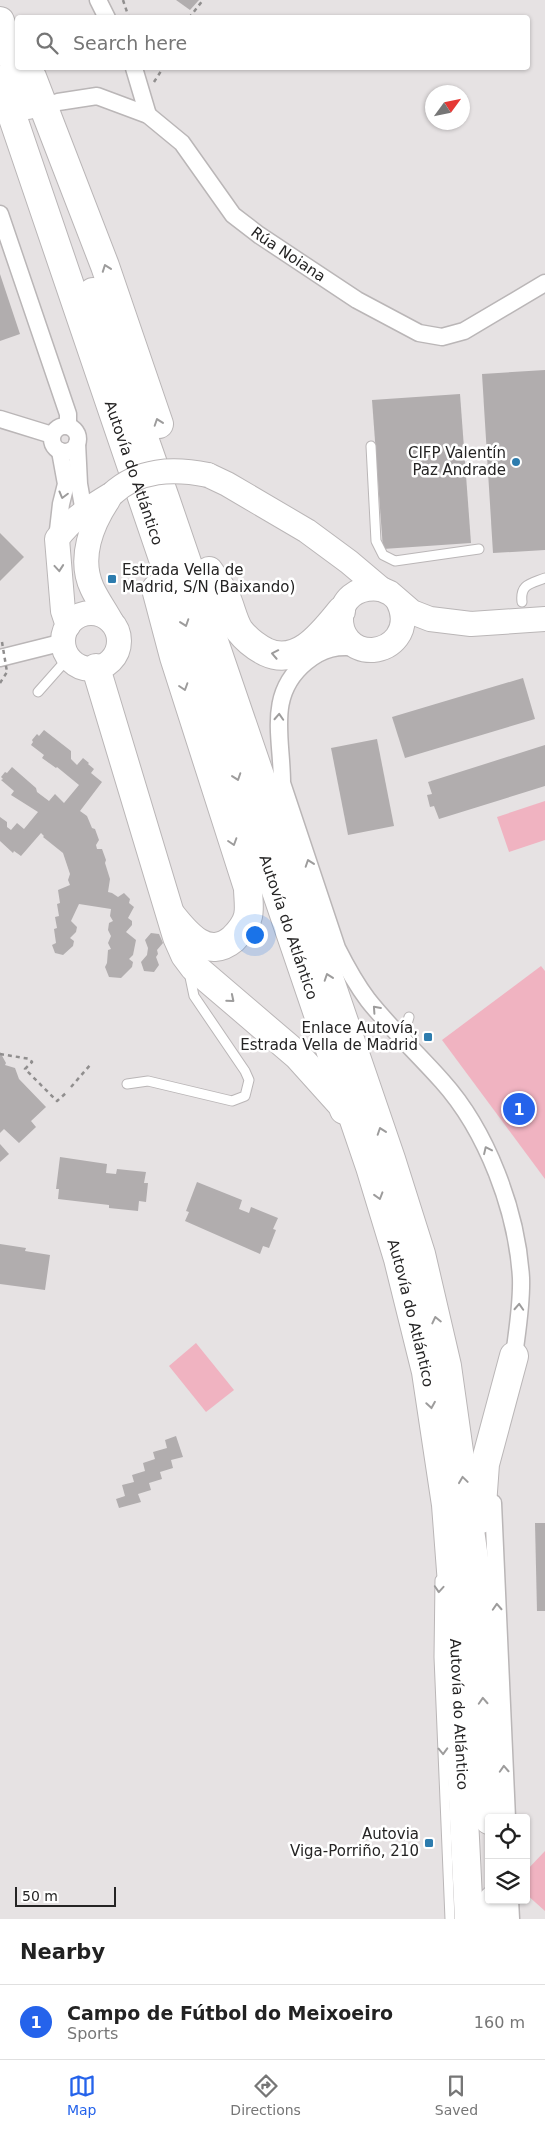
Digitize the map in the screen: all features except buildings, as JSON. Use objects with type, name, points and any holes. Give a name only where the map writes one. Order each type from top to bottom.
[{"type":"highway","name":"Autovía do Atlántico","points":[[8,38],[15,60]]},
{"type":"highway","name":"Autovía do Atlántico","points":[[18,70],[47,163],[165,498],[391,1159],[421,1254],[447,1366],[477,1580],[489,1814]]},
{"type":"highway","points":[[27,70],[33,79],[105,266],[282,783]]},
{"type":"highway","name":"Autovía do Atlántico","points":[[0,80],[370,1167],[398,1259],[426,1372],[446,1505],[454,1597],[495,1913]]},
{"type":"highway","points":[[15,121],[39,238],[142,540],[174,657],[248,888],[248,915],[241,931],[230,941],[218,946],[206,947],[188,936],[172,916]]},
{"type":"highway","points":[[209,571],[225,595],[239,629],[259,649],[271,654],[279,656],[290,655],[315,642],[343,607]]},
{"type":"highway","points":[[96,668],[177,937],[185,955],[194,967],[297,1055],[342,1105],[370,1167]]},
{"type":"highway","points":[[477,1580],[481,1548],[481,1503],[485,1464],[514,1356]]},
{"type":"main road","points":[[84,512],[75,556],[79,574],[91,586],[119,637],[116,654],[104,666],[96,668],[80,667],[67,641],[57,539],[66,527],[84,512],[112,494],[122,485],[144,474],[168,470],[208,475],[227,484],[307,531],[412,612],[421,616],[457,624]]},
{"type":"main road","points":[[91,586],[85,561],[89,542],[94,524],[112,494]]},
{"type":"main road","points":[[334,551],[342,570],[346,588],[342,629],[347,637],[361,648],[378,649],[393,642],[457,624],[545,619]]},
{"type":"main road","points":[[343,607],[352,594],[360,589],[370,587],[389,595],[403,618],[402,626],[393,642]]},
{"type":"main road","points":[[67,641],[74,620],[89,614],[97,614],[111,621]]},
{"type":"street","points":[[98,0],[106,15]]},
{"type":"street","points":[[135,70],[148,115]]},
{"type":"street","name":"Rúa Noiana","points":[[58,102],[97,96],[148,115],[182,143],[233,215],[259,236],[357,300],[419,333],[442,336],[464,331],[545,282]]},
{"type":"street","points":[[0,214],[68,414],[68,426]]},
{"type":"street","points":[[0,419],[52,435]]},
{"type":"street","points":[[57,539],[61,504],[66,484],[60,451],[52,441],[52,435],[58,428],[68,426],[76,431],[79,484],[84,512]]},
{"type":"street","points":[[60,451],[70,452],[78,443]]},
{"type":"street","points":[[3,657],[67,641]]},
{"type":"street","points":[[361,648],[333,646],[315,654],[295,671],[283,690],[278,717],[282,783],[337,948],[350,973],[368,1000],[444,1082],[468,1114],[487,1150],[502,1186],[512,1223],[520,1278],[520,1312],[511,1389],[493,1478],[493,1533],[507,1814]]},
{"type":"lane","points":[[371,446],[376,541],[383,555],[395,561],[479,548]]},
{"type":"lane","points":[[522,602],[521,594],[525,587],[545,578]]},
{"type":"lane","points":[[38,692],[67,641]]},
{"type":"lane","points":[[127,1084],[148,1081],[232,1101],[245,1096],[249,1080],[245,1071],[194,996],[190,977],[194,967]]},
{"type":"lane","points":[[403,1038],[409,1017]]},
{"type":"lane","points":[[441,1565],[446,1505]]},
{"type":"lane","points":[[440,1575],[438,1595],[439,1657],[450,1919]]},
{"type":"path","points":[[123,0],[127,15]]},
{"type":"path","points":[[191,15],[203,0]]},
{"type":"path","points":[[150,88],[161,70]]},
{"type":"path","points":[[0,683],[3,657]]},
{"type":"path","points":[[0,1054],[30,1059],[32,1062],[25,1069],[57,1102],[66,1093]]},
{"type":"path","points":[[72,1087],[91,1064]]},
{"type":"shaded area","points":[[545,801],[545,840],[509,852],[497,817]]},
{"type":"shaded area","points":[[541,966],[545,971],[545,1179],[442,1040]]},
{"type":"shaded area","points":[[196,1343],[234,1390],[206,1412],[169,1366]]},
{"type":"shaded area","points":[[545,1851],[545,1911],[530,1898],[530,1867]]},
{"type":"place","name":"CIFP Valentín Paz Andrade","points":[[516,462]]},
{"type":"place","name":"Estrada Vella de Madrid, S/N (Baixando)","points":[[112,579]]},
{"type":"place","name":"Enlace Autovía, Estrada Vella de Madrid","points":[[428,1037]]},
{"type":"place","name":"Campo de Fútbol do Meixoeiro","points":[[519,1109]]},
{"type":"place","name":"Autovia Viga-Porriño, 210","points":[[429,1843]]}]
